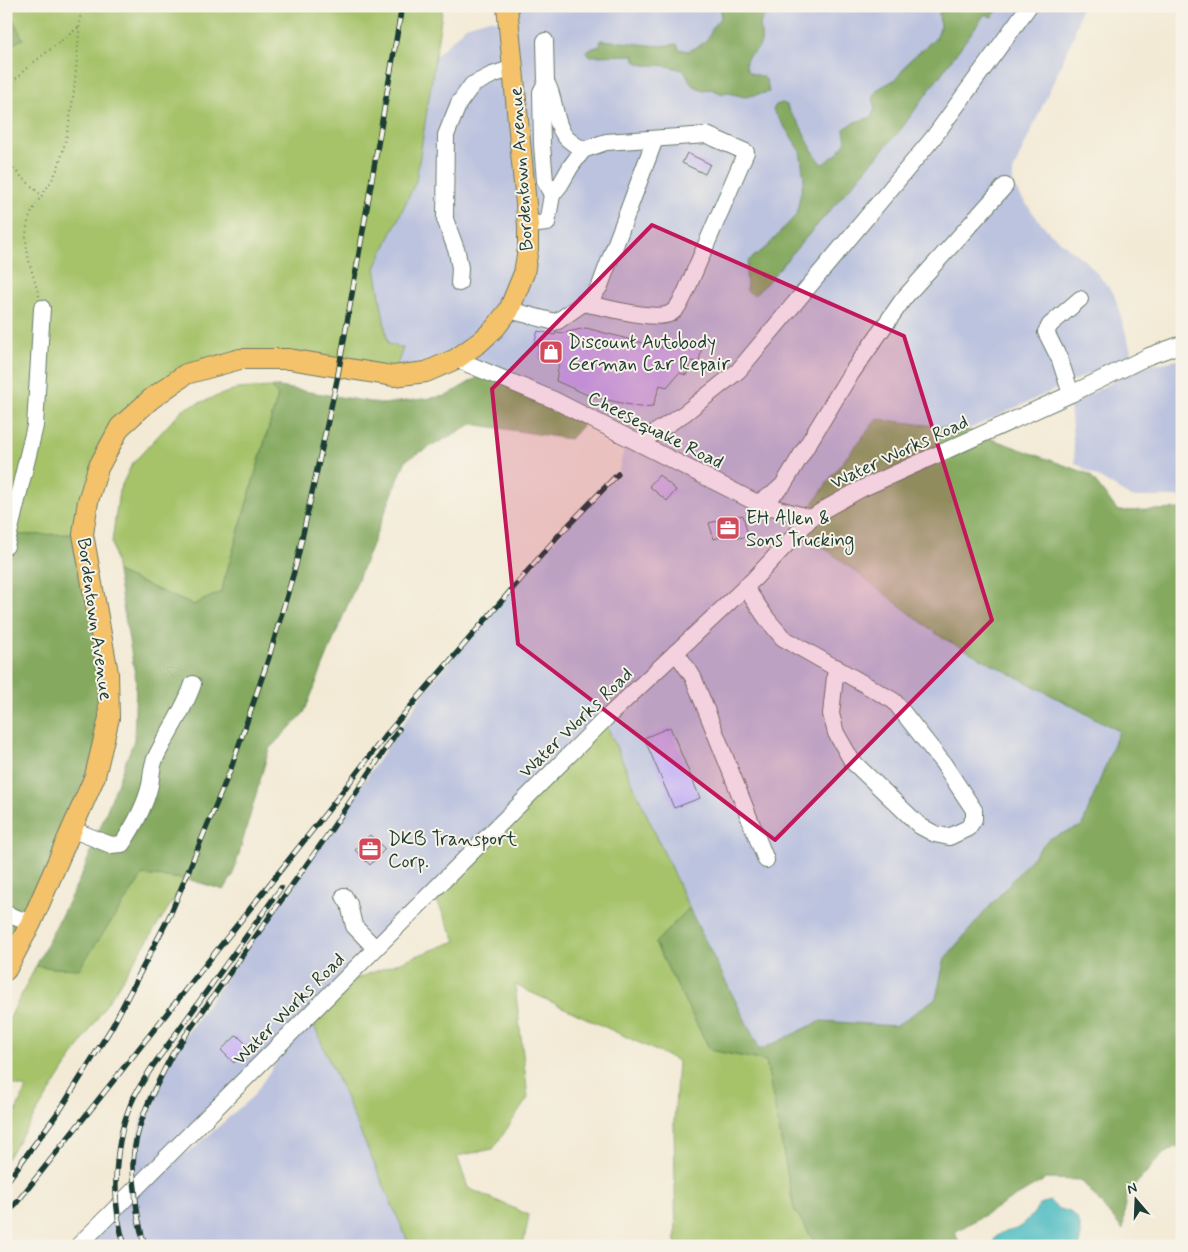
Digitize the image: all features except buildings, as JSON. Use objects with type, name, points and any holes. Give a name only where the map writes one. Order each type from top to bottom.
[{"type":"main road","name":"Bordentown Avenue","points":[[6,970],[31,923],[94,776],[109,718],[108,673],[82,534],[88,501],[98,468],[120,427],[151,398],[186,374],[240,359],[289,359],[393,376],[426,372],[456,359],[480,342],[495,328],[509,310],[524,273],[528,249],[528,225],[507,6]]},
{"type":"street","points":[[639,443],[686,413],[738,371],[934,138],[1029,6]]},
{"type":"street","points":[[545,41],[546,82],[541,92],[542,145],[545,181],[552,195]]},
{"type":"street","points":[[459,283],[460,268],[457,252],[445,219],[446,135],[459,103],[472,86],[492,75],[512,68]]},
{"type":"street","points":[[546,82],[552,91],[558,125],[565,137],[583,150]]},
{"type":"street","points":[[528,225],[547,223],[552,195],[583,150],[606,142],[707,135],[746,152],[687,289],[675,310],[666,316],[651,316],[583,303]]},
{"type":"street","points":[[509,310],[554,322],[592,297],[600,286],[655,139]]},
{"type":"street","points":[[757,504],[783,485],[848,378],[904,298],[1005,186]]},
{"type":"street","points":[[1071,394],[1060,360],[1046,332],[1050,325],[1080,299]]},
{"type":"street","points":[[6,546],[35,426],[42,308]]},
{"type":"street","name":"Water Works Road","points":[[78,1246],[597,726],[745,587],[811,518],[861,488],[1071,394],[1149,356],[1182,344]]},
{"type":"street","name":"Cheesequake Road","points":[[456,359],[554,400],[757,504],[811,518]]},
{"type":"street","points":[[745,587],[783,638],[836,667],[894,701],[943,762],[974,810],[974,819],[968,828],[949,837],[935,834],[920,826],[852,761],[836,733],[832,714],[836,667]]},
{"type":"street","points":[[676,652],[693,677],[766,860]]},
{"type":"street","points":[[71,829],[111,845],[122,844],[139,818],[150,785],[153,764],[188,700],[193,684]]},
{"type":"street","points":[[344,896],[349,904],[354,926],[375,948]]},
{"type":"street","points":[[6,914],[31,923]]},
{"type":"path","points":[[42,308],[26,245],[30,216],[60,162],[72,98],[81,6]]},
{"type":"path","points":[[6,81],[18,78],[24,70],[79,27]]},
{"type":"path","points":[[6,162],[42,196]]},
{"type":"highlighted area","points":[[652,225],[904,336],[992,620],[775,840],[518,644],[492,389]]},
{"type":"shaded area","points":[[507,6],[1081,6],[1074,36],[1013,171],[1013,186],[1049,232],[1090,265],[1114,294],[1132,354],[967,430],[931,426],[797,527],[941,637],[1119,731],[1082,826],[1047,839],[945,958],[936,998],[897,1026],[821,1021],[760,1051],[689,908],[604,721],[153,1168],[192,1150],[253,1096],[309,1014],[410,1246],[78,1246],[135,1189],[133,1166],[141,1121],[173,1053],[331,830],[428,687],[558,536],[618,474],[627,437],[456,359],[393,376],[375,268],[416,181],[434,58],[466,26],[489,19],[508,23]]},
{"type":"shaded area","points":[[1182,359],[1182,497],[1131,497],[1075,463],[1070,405],[1140,367]]},
{"type":"green space","points":[[6,6],[443,6],[416,181],[375,268],[388,344],[403,348],[393,376],[289,359],[186,374],[120,427],[83,534],[9,535],[6,544]]},
{"type":"green space","points":[[6,6],[23,39],[6,47]]},
{"type":"green space","points":[[723,6],[782,6],[762,19],[760,26],[761,44],[746,61],[748,71],[765,78],[769,92],[745,97],[725,92],[723,94],[711,89],[703,90],[692,85],[684,70],[639,63],[635,61],[634,55],[591,56],[586,53],[587,50],[600,46],[601,40],[660,46],[677,44],[679,49],[688,51],[706,40],[714,25],[721,18]]},
{"type":"green space","points":[[968,6],[1001,6],[992,17],[985,14],[901,129],[764,286],[754,295],[747,291],[746,271],[748,261],[767,247],[796,215],[804,178],[800,150],[773,110],[776,105],[782,103],[787,105],[809,144],[823,164],[837,154],[846,141],[844,129],[855,122],[872,117],[875,107],[873,97],[878,89],[896,79],[910,60],[937,37],[940,28],[939,12],[967,9]]},
{"type":"green space","points":[[485,373],[590,417],[570,439],[472,424],[406,460],[304,713],[269,749],[233,875],[224,890],[187,879],[143,875],[79,969],[36,966],[83,872],[134,740],[136,680],[117,572],[193,605],[221,592],[278,396],[271,387],[383,404],[446,396]]},
{"type":"green space","points":[[271,387],[278,395],[221,592],[193,605],[117,572],[112,542],[119,491],[132,464],[183,409],[236,389]]},
{"type":"green space","points":[[877,419],[967,430],[1089,474],[1118,511],[1182,509],[1182,1144],[1163,1154],[1126,1195],[1123,1230],[1081,1180],[1046,1179],[955,1232],[960,1246],[817,1246],[794,1209],[766,1061],[710,1050],[655,943],[689,908],[760,1050],[821,1021],[896,1026],[936,998],[945,958],[1048,839],[1082,826],[1119,731],[941,637],[797,527],[834,473]]},
{"type":"green space","points":[[83,534],[109,718],[6,970],[6,535]]},
{"type":"green space","points":[[604,720],[689,908],[655,943],[710,1050],[766,1061],[794,1209],[817,1246],[676,1246],[674,1123],[678,1061],[515,985],[528,1098],[493,1149],[457,1156],[468,1188],[529,1215],[523,1246],[410,1246],[309,1014],[339,985],[456,941],[432,891]]},
{"type":"green space","points":[[143,875],[187,879],[6,1160],[6,1134],[26,1088],[6,1083],[6,1025],[36,966],[79,968]]},
{"type":"water","points":[[1050,1201],[1057,1208],[1070,1212],[1077,1218],[1080,1225],[1080,1246],[991,1246],[999,1234],[1020,1227],[1042,1203]]},
{"type":"railway","points":[[6,1183],[62,1107],[112,1027],[170,915],[230,771],[269,657],[296,565],[337,380],[402,6]]},
{"type":"railway","points":[[6,1216],[385,736],[558,536],[618,474]]},
{"type":"railway","points":[[145,1246],[136,1204],[133,1168],[134,1150],[141,1121],[159,1080],[173,1053],[331,830],[399,729]]},
{"type":"railway","points":[[125,1246],[117,1210],[116,1171],[118,1151],[127,1113],[152,1067],[281,888]]},
{"type":"place","name":"Discount Autobody German Car Repair","points":[[551,352]]},
{"type":"place","name":"EH Allen & Sons Trucking","points":[[728,528]]},
{"type":"place","name":"DKB Transport Corp.","points":[[370,849]]}]
